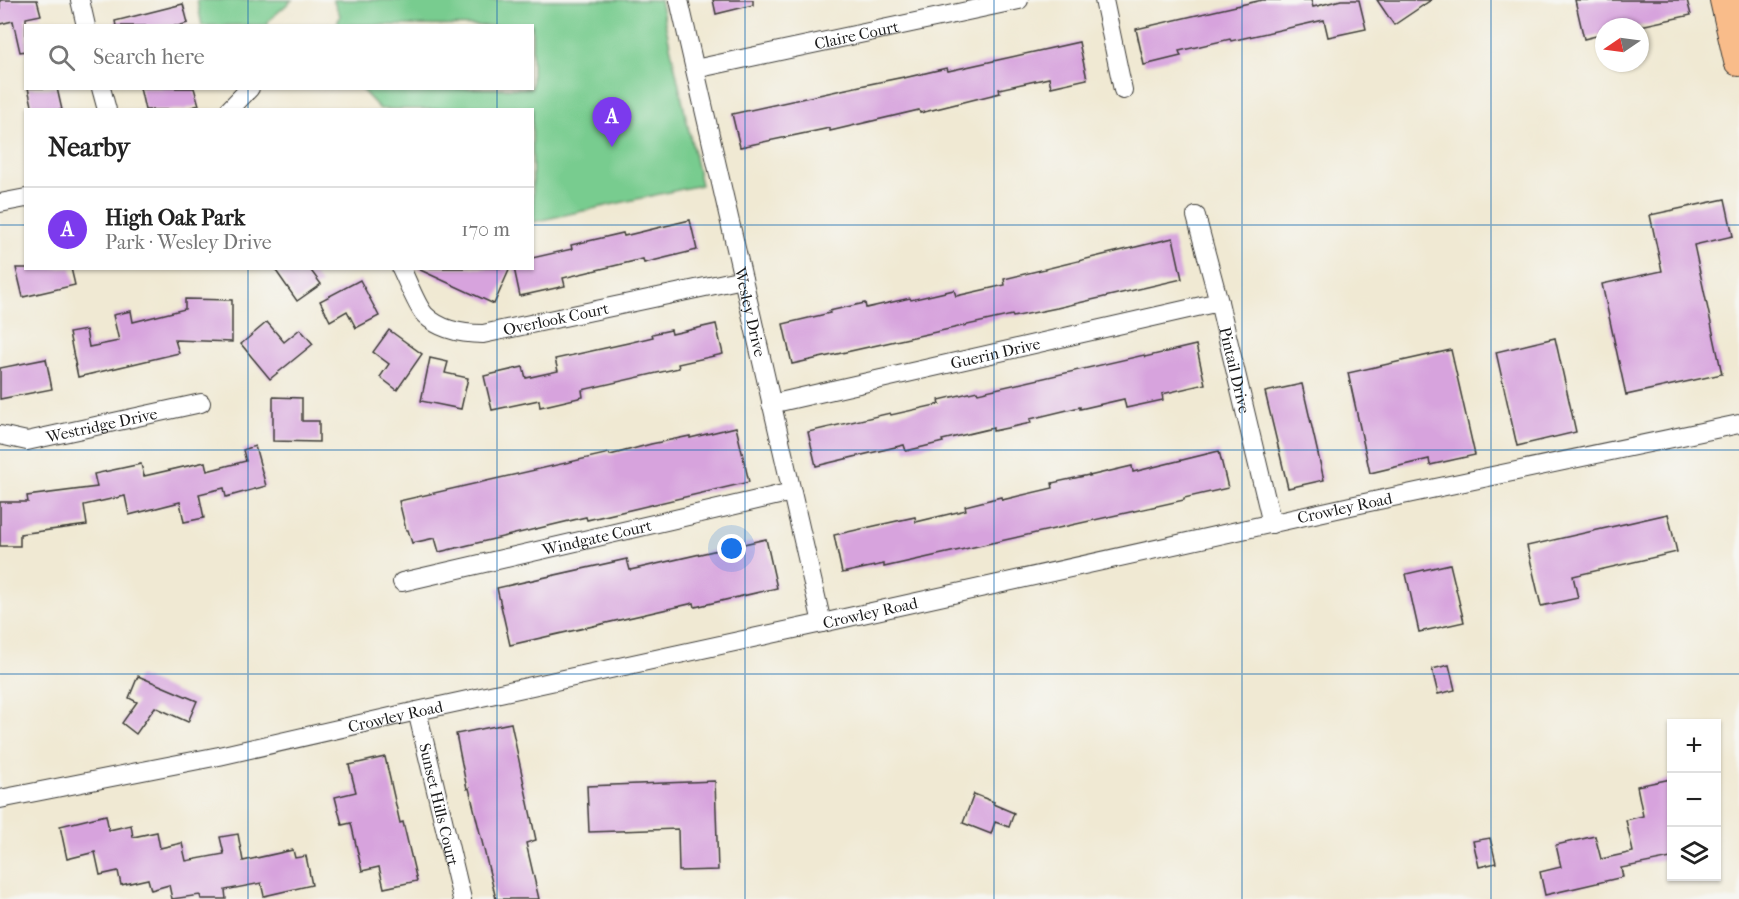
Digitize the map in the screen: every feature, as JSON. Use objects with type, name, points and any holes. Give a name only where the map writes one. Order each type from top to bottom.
[{"type":"main road","points":[[1725,0],[1739,61]]},
{"type":"street","points":[[80,0],[86,24]]},
{"type":"street","name":"Wesley Drive","points":[[679,0],[822,623]]},
{"type":"street","name":"Claire Court","points":[[695,69],[1019,0]]},
{"type":"street","points":[[1104,0],[1124,90]]},
{"type":"street","points":[[102,90],[106,108]]},
{"type":"street","points":[[231,108],[248,90]]},
{"type":"street","points":[[0,203],[24,198]]},
{"type":"street","name":"Pintail Drive","points":[[1196,216],[1272,524]]},
{"type":"street","name":"Overlook Court","points":[[402,270],[424,314],[440,327],[468,334],[483,334],[742,279]]},
{"type":"street","name":"Guerin Drive","points":[[771,404],[1219,302]]},
{"type":"street","name":"Westridge Drive","points":[[0,435],[27,441],[201,403]]},
{"type":"street","name":"Crowley Road","points":[[0,799],[219,756],[1367,502],[1739,424]]},
{"type":"street","name":"Windgate Court","points":[[402,582],[792,492]]},
{"type":"street","name":"Sunset Hills Court","points":[[417,711],[457,898]]},
{"type":"green space","points":[[197,0],[292,0],[268,21],[268,24],[202,24]]},
{"type":"green space","points":[[333,0],[660,0],[701,185],[534,222],[534,108],[379,108],[362,90],[534,90],[534,24],[337,24],[340,15]]},
{"type":"building","points":[[0,0],[37,0],[41,15],[26,18],[24,51],[20,52],[13,21],[0,24]]},
{"type":"building","points":[[713,0],[753,0],[753,5],[716,14]]},
{"type":"building","points":[[1262,0],[1311,0],[1313,7],[1341,0],[1359,0],[1366,29],[1328,37],[1324,20],[1179,51],[1181,56],[1144,65],[1136,29]]},
{"type":"building","points":[[1377,0],[1431,0],[1394,25]]},
{"type":"building","points":[[1575,0],[1687,0],[1691,15],[1649,24],[1649,18],[1595,18],[1595,36],[1584,39]]},
{"type":"building","points":[[183,4],[188,23],[116,24],[115,21]]},
{"type":"building","points":[[1079,42],[1087,79],[1051,87],[1049,78],[999,89],[1000,93],[920,113],[919,110],[830,131],[830,128],[740,147],[732,114]]},
{"type":"building","points":[[28,90],[57,90],[62,108],[33,108]]},
{"type":"building","points":[[140,90],[195,90],[199,105],[189,108],[145,108]]},
{"type":"building","points":[[1725,199],[1733,236],[1694,245],[1722,374],[1626,395],[1602,284],[1662,271],[1650,215]]},
{"type":"building","points":[[690,220],[697,250],[644,263],[643,259],[563,278],[565,286],[520,296],[514,270],[534,270],[534,258],[572,249],[571,245],[623,233],[624,236]]},
{"type":"building","points":[[1173,238],[1182,279],[792,364],[783,324],[865,303],[866,308],[954,290],[956,296],[1005,285],[1004,279]]},
{"type":"building","points":[[16,268],[71,270],[75,285],[23,297]]},
{"type":"building","points":[[275,270],[310,270],[321,284],[297,301]]},
{"type":"building","points":[[420,270],[509,270],[494,304]]},
{"type":"building","points":[[360,280],[379,316],[356,328],[347,311],[330,321],[320,301]]},
{"type":"building","points":[[185,299],[232,300],[232,342],[175,340],[179,353],[78,377],[69,333],[86,330],[89,347],[119,341],[113,315],[131,311],[133,322],[185,309]]},
{"type":"building","points":[[267,322],[284,342],[300,329],[313,344],[270,379],[241,344]]},
{"type":"building","points":[[716,324],[723,354],[678,364],[679,368],[582,390],[583,397],[540,407],[539,400],[492,410],[484,376],[523,367],[526,378],[558,371],[555,359],[653,337],[652,334],[671,330],[672,334]]},
{"type":"building","points":[[389,330],[422,354],[397,390],[380,377],[389,364],[373,352]]},
{"type":"building","points":[[1555,338],[1576,432],[1517,446],[1496,352]]},
{"type":"building","points":[[1196,345],[1205,384],[1162,394],[1163,400],[1126,408],[1124,399],[1080,409],[1080,407],[1030,419],[1031,423],[993,431],[993,428],[906,451],[904,445],[816,466],[808,432],[940,404],[939,400],[977,391],[978,393]]},
{"type":"building","points":[[1451,350],[1475,455],[1430,465],[1429,459],[1370,473],[1348,373]]},
{"type":"building","points":[[430,358],[448,362],[445,373],[468,378],[461,409],[421,401]]},
{"type":"building","points":[[46,359],[52,389],[0,399],[0,368]]},
{"type":"building","points":[[1302,384],[1324,480],[1288,488],[1265,392]]},
{"type":"building","points":[[273,397],[302,398],[302,421],[319,421],[319,442],[273,441]]},
{"type":"building","points":[[736,427],[749,482],[439,552],[435,538],[412,543],[408,530],[406,530],[399,501],[609,453],[610,455],[651,444]]},
{"type":"building","points":[[255,446],[266,486],[226,497],[224,488],[199,494],[204,518],[184,522],[180,502],[129,515],[125,496],[84,505],[87,525],[20,534],[20,546],[0,546],[0,502],[28,502],[27,496],[97,487],[94,474],[141,464],[144,476],[205,462],[207,471],[246,461],[243,450]]},
{"type":"building","points":[[1219,451],[1228,488],[1184,498],[1184,500],[884,567],[884,564],[842,573],[834,535],[915,517],[916,522],[966,510],[965,506],[1001,497],[1002,500],[1053,488],[1052,483],[1132,466],[1133,472]]},
{"type":"building","points":[[1668,514],[1677,552],[1573,576],[1578,598],[1541,606],[1527,546]]},
{"type":"building","points":[[766,539],[777,588],[695,607],[694,603],[510,645],[497,588],[627,559],[630,570]]},
{"type":"building","points":[[1450,564],[1464,622],[1419,632],[1406,574]]},
{"type":"building","points":[[1449,665],[1455,690],[1438,694],[1432,669]]},
{"type":"building","points":[[138,676],[197,701],[188,722],[155,707],[136,734],[122,723],[137,702],[129,698]]},
{"type":"building","points":[[511,723],[536,840],[526,843],[539,899],[496,899],[469,788],[467,789],[456,734]]},
{"type":"building","points":[[385,757],[400,823],[403,822],[417,881],[384,888],[379,867],[362,871],[351,823],[342,825],[335,797],[356,792],[349,765]]},
{"type":"building","points":[[1667,780],[1667,859],[1621,868],[1623,877],[1545,895],[1540,872],[1561,867],[1556,845],[1595,836],[1601,859],[1633,852],[1626,820],[1643,816],[1637,786]]},
{"type":"building","points":[[715,781],[718,870],[679,871],[678,829],[589,832],[587,786]]},
{"type":"building","points":[[974,794],[1014,813],[1009,827],[995,822],[991,834],[963,823]]},
{"type":"building","points":[[106,815],[109,830],[131,825],[133,837],[157,832],[160,848],[182,843],[186,861],[224,854],[220,837],[238,834],[243,861],[293,850],[295,858],[306,856],[312,885],[264,896],[261,883],[225,890],[226,899],[201,899],[200,895],[172,899],[169,885],[151,890],[148,879],[121,885],[118,871],[100,875],[95,852],[67,859],[60,826]]},
{"type":"building","points":[[1490,838],[1496,863],[1479,867],[1473,841]]},
{"type":"place","name":"High Oak Park","points":[[612,147]]}]
